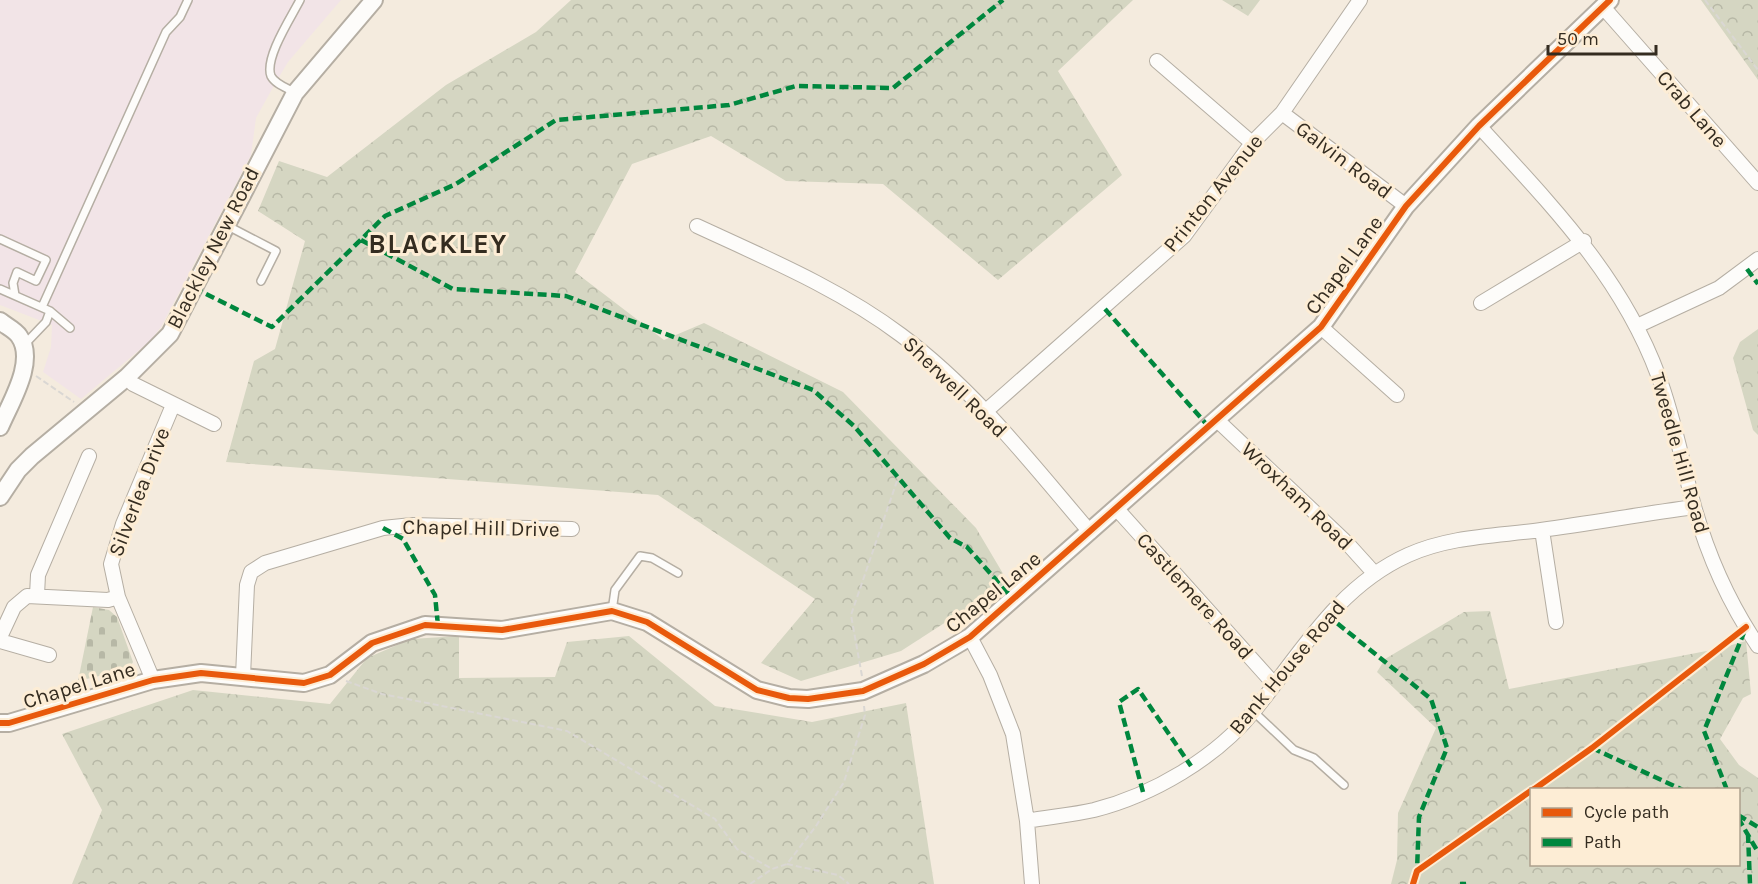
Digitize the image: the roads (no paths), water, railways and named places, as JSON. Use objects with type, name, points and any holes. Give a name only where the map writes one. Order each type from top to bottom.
[{"type":"street","name":"Blackley New Road","points":[[0,497],[18,470],[127,377],[170,334],[295,93],[374,0]]},
{"type":"street","name":"Printon Avenue","points":[[986,411],[1105,309],[1184,236],[1252,142],[1282,113],[1360,0]]},
{"type":"street","name":"Chapel Lane","points":[[1,726],[153,680],[201,673],[304,683],[330,675],[372,643],[416,626],[502,630],[612,611],[648,622],[758,690],[789,698],[808,699],[863,691],[924,664],[970,637],[1321,327],[1406,206],[1479,126],[1606,4]]},
{"type":"street","name":"Crab Lane","points":[[1606,4],[1758,183]]},
{"type":"street","points":[[1157,61],[1252,142]]},
{"type":"street","name":"Galvin Road","points":[[1282,113],[1406,206]]},
{"type":"street","name":"Tweedle Hill Road","points":[[1479,126],[1584,241],[1637,326],[1658,374],[1675,427],[1694,507],[1725,592],[1758,646]]},
{"type":"street","name":"Sherwell Road","points":[[697,226],[845,298],[901,335],[947,373],[986,411],[1090,532]]},
{"type":"street","points":[[1481,303],[1584,241]]},
{"type":"street","points":[[1637,326],[1719,288],[1758,259]]},
{"type":"street","points":[[0,321],[21,340],[24,368],[0,427]]},
{"type":"street","points":[[1321,327],[1397,395]]},
{"type":"street","points":[[127,377],[133,384],[214,424]]},
{"type":"street","name":"Silverlea Drive","points":[[153,680],[118,597],[111,564],[114,551],[173,405]]},
{"type":"street","name":"Wroxham Road","points":[[1217,420],[1347,543],[1376,574]]},
{"type":"street","points":[[37,595],[38,575],[89,456]]},
{"type":"street","name":"Bank House Road","points":[[1027,821],[1095,809],[1143,792],[1178,775],[1215,749],[1254,712],[1327,615],[1353,590],[1408,555],[1448,541],[1542,530],[1694,507]]},
{"type":"street","name":"Castlemere Road","points":[[1116,508],[1274,684]]},
{"type":"street","name":"Chapel Hill Drive","points":[[243,676],[247,585],[251,572],[265,563],[382,528],[402,526],[572,529]]},
{"type":"street","points":[[1542,530],[1556,621]]},
{"type":"street","points":[[49,655],[0,639],[14,607],[27,596],[77,599],[118,597]]},
{"type":"street","points":[[970,637],[990,675],[1013,734],[1027,821],[1032,884]]},
{"type":"lane","points":[[42,307],[166,32],[180,18],[188,0]]},
{"type":"lane","points":[[295,93],[276,82],[270,70],[274,51],[300,0]]},
{"type":"lane","points":[[226,225],[276,251],[261,281]]},
{"type":"lane","points":[[0,239],[46,260],[36,281],[17,272],[13,282],[15,295]]},
{"type":"lane","points":[[0,289],[50,311],[70,328]]},
{"type":"lane","points":[[21,340],[46,322],[50,311]]},
{"type":"lane","points":[[612,611],[615,590],[640,556],[652,558],[678,573]]},
{"type":"lane","points":[[1254,712],[1294,750],[1314,758],[1344,785]]},
{"type":"district","name":"BLACKLEY","points":[[438,244]]}]
